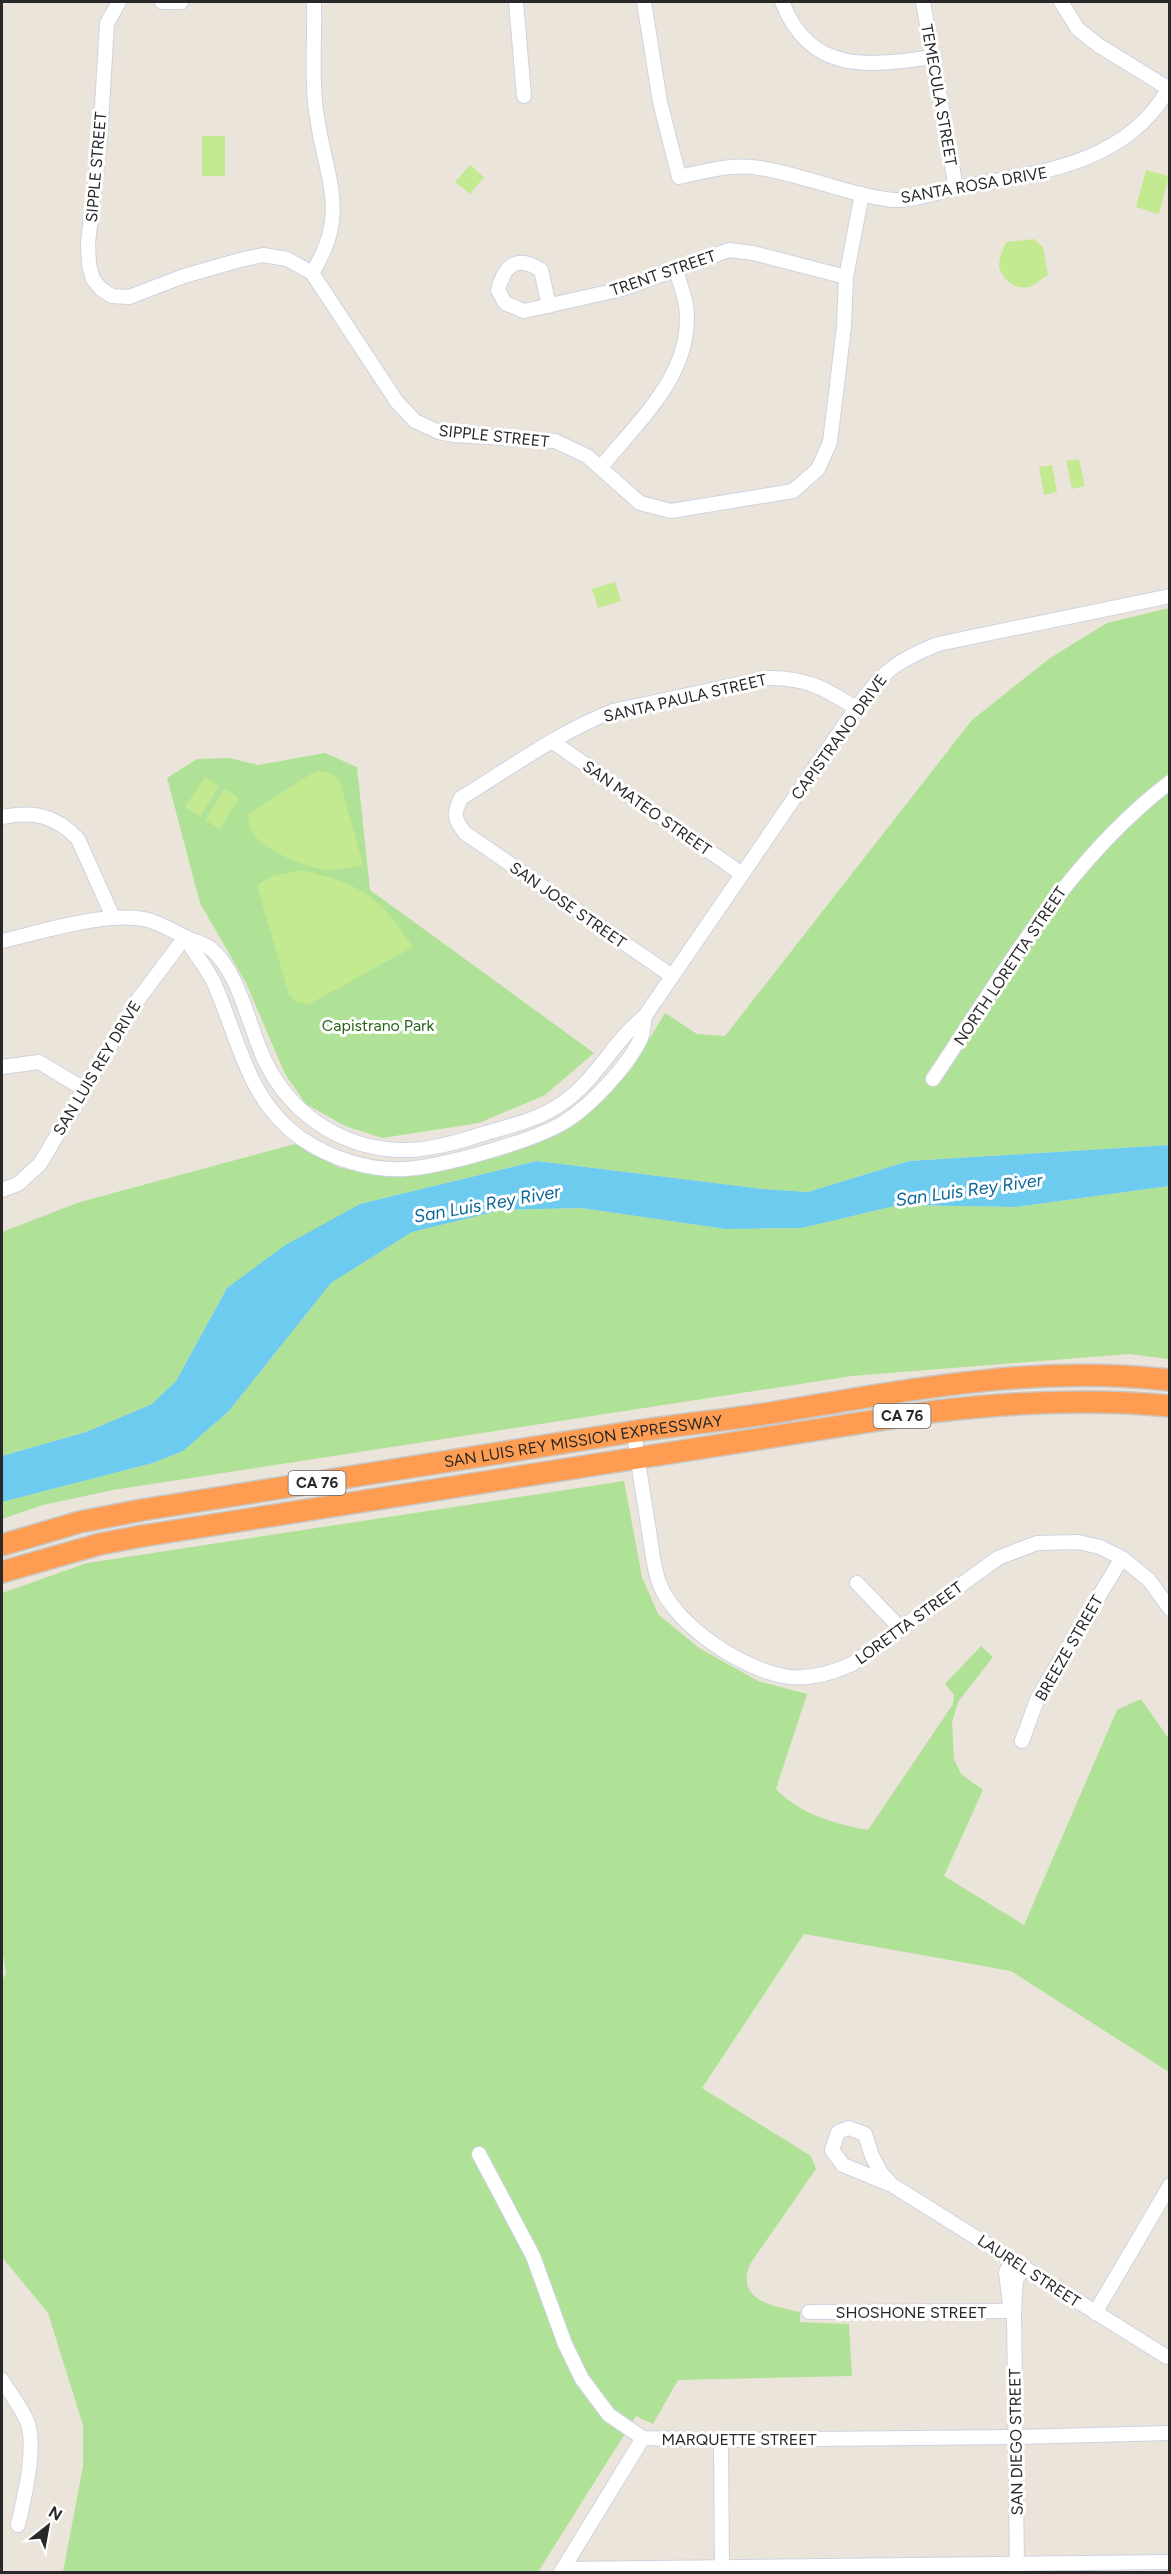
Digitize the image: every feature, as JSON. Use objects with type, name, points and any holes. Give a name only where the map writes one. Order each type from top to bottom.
[{"type":"highway","name":"SAN LUIS REY MISSION EXPRESSWAY","points":[[2,1545],[88,1520],[142,1509],[985,1378],[1076,1375],[1170,1380]]},
{"type":"highway","name":"SAN LUIS REY MISSION EXPRESSWAY","points":[[100,1544],[808,1430],[996,1404],[1076,1400],[1170,1406]]},
{"type":"highway","name":"CA 76","points":[[2,1572],[100,1544]]},
{"type":"highway","points":[[2,1582],[100,1544]]},
{"type":"street","name":"SIPPLE STREET","points":[[119,2],[107,23],[100,139],[88,243],[89,265],[93,279],[100,289],[112,296],[129,297],[184,276],[263,255],[287,259],[312,273],[397,402],[415,421],[439,432],[455,435],[537,438],[555,441],[587,456],[640,503],[671,511],[793,491],[807,482],[818,469],[830,442],[844,327],[846,278],[861,194]]},
{"type":"street","points":[[162,2],[181,2]]},
{"type":"street","points":[[312,273],[326,250],[333,223],[331,186],[316,116],[314,2]]},
{"type":"street","points":[[516,2],[524,96]]},
{"type":"street","name":"SANTA ROSA DRIVE","points":[[644,2],[660,102],[679,177],[731,166],[760,168],[861,194],[896,200],[1055,171],[1090,157],[1136,128],[1169,87]]},
{"type":"street","points":[[782,2],[790,22],[813,46],[827,55],[857,64],[876,65],[934,57]]},
{"type":"street","name":"TEMECULA STREET","points":[[923,2],[956,188]]},
{"type":"street","points":[[1061,2],[1078,29],[1169,87]]},
{"type":"street","name":"TRENT STREET","points":[[549,306],[622,289],[729,250],[846,278]]},
{"type":"street","points":[[601,467],[671,381],[679,363],[687,329],[686,305],[676,270]]},
{"type":"street","name":"CAPISTRANO DRIVE","points":[[2,941],[113,917],[148,920],[209,947],[232,977],[266,1063],[278,1084],[299,1110],[317,1125],[346,1140],[371,1146],[411,1150],[460,1141],[512,1126],[561,1104],[600,1068],[626,1031],[645,1016],[856,708],[883,673],[902,659],[938,644],[1170,596]]},
{"type":"street","name":"SANTA PAULA STREET","points":[[465,833],[455,819],[455,810],[461,798],[593,719],[613,711],[767,678],[787,678],[809,682],[856,708]]},
{"type":"street","name":"SAN MATEO STREET","points":[[553,742],[742,874]]},
{"type":"street","name":"NORTH LORETTA STREET","points":[[933,1079],[1047,908],[1070,878],[1112,831],[1170,782]]},
{"type":"street","points":[[2,817],[22,813],[47,816],[69,830],[78,839],[113,917]]},
{"type":"street","name":"SAN JOSE STREET","points":[[465,833],[672,976]]},
{"type":"street","name":"CAPISTRANO DRIVE","points":[[185,937],[213,981],[247,1073],[259,1095],[282,1122],[302,1139],[333,1156],[361,1165],[404,1169],[456,1159],[506,1145],[562,1124],[606,1088],[641,1038],[645,1016]]},
{"type":"street","name":"SAN LUIS REY DRIVE","points":[[2,1190],[18,1184],[40,1164],[134,1005],[185,937]]},
{"type":"street","points":[[2,1067],[39,1062],[84,1089]]},
{"type":"street","name":"LORETTA STREET","points":[[634,1432],[660,1585],[678,1613],[689,1625],[752,1665],[774,1674],[807,1677],[836,1671],[852,1664],[998,1558],[1037,1543],[1078,1542],[1100,1547],[1122,1558],[1149,1580],[1170,1610]]},
{"type":"street","name":"BREEZE STREET","points":[[1022,1741],[1038,1697],[1122,1558]]},
{"type":"street","points":[[857,1583],[902,1629]]},
{"type":"street","points":[[849,2128],[865,2134],[872,2156],[892,2185],[843,2165],[832,2150],[838,2132],[849,2128]]},
{"type":"street","name":"MARQUETTE STREET","points":[[479,2154],[533,2256],[565,2344],[582,2379],[609,2415],[642,2438],[720,2440],[1015,2438],[1170,2433]]},
{"type":"street","name":"LAUREL STREET","points":[[892,2185],[1169,2358]]},
{"type":"street","points":[[1095,2313],[1170,2185]]},
{"type":"street","name":"SAN DIEGO STREET","points":[[1017,2568],[1014,2311],[1018,2263]]},
{"type":"street","name":"SHOSHONE STREET","points":[[809,2312],[1014,2311]]},
{"type":"street","points":[[2,2380],[28,2423],[29,2432],[28,2486],[18,2525]]},
{"type":"street","points":[[562,2571],[642,2438]]},
{"type":"street","points":[[720,2440],[722,2570]]},
{"type":"street","points":[[562,2571],[1017,2568],[1170,2562]]},
{"type":"green space","points":[[202,136],[225,136],[225,176],[202,176]]},
{"type":"green space","points":[[470,165],[484,177],[470,194],[455,182]]},
{"type":"green space","points":[[1146,170],[1169,176],[1159,214],[1136,207]]},
{"type":"green space","points":[[1034,239],[1043,247],[1048,275],[1032,286],[1016,286],[1000,271],[1002,251],[1006,242]]},
{"type":"green space","points":[[1079,459],[1085,486],[1072,489],[1066,461]]},
{"type":"green space","points":[[1052,465],[1057,492],[1044,495],[1039,467]]},
{"type":"green space","points":[[615,582],[621,601],[598,608],[592,589]]},
{"type":"green space","points":[[1169,608],[1169,1145],[909,1161],[808,1192],[763,1189],[537,1161],[360,1204],[227,1288],[176,1381],[152,1404],[86,1432],[2,1456],[2,1232],[80,1202],[295,1144],[340,1168],[417,1172],[493,1154],[570,1127],[630,1071],[665,1013],[697,1034],[725,1036],[972,720],[1050,658],[1107,623]]},
{"type":"green space","name":"Capistrano Park","points":[[325,753],[357,767],[370,890],[594,1053],[545,1095],[479,1123],[382,1138],[345,1126],[306,1104],[285,1074],[246,983],[200,903],[167,778],[197,759],[229,758],[258,765]]},
{"type":"green space","points":[[316,771],[327,772],[339,779],[363,865],[326,869],[313,867],[283,856],[264,845],[251,830],[248,814]]},
{"type":"green space","points":[[205,777],[219,786],[200,817],[185,807]]},
{"type":"green space","points":[[225,789],[239,798],[220,829],[205,820]]},
{"type":"green space","points":[[301,870],[339,881],[367,895],[390,915],[413,947],[309,1004],[297,1002],[289,995],[257,885],[273,876]]},
{"type":"green space","points":[[1169,1186],[1169,1359],[1129,1354],[852,1376],[113,1490],[43,1505],[2,1519],[2,1502],[153,1463],[183,1451],[228,1412],[331,1283],[412,1232],[502,1210],[581,1208],[726,1229],[802,1228],[899,1205],[1016,1207]]},
{"type":"green space","points":[[624,1481],[642,1577],[658,1614],[699,1648],[758,1681],[807,1694],[776,1789],[785,1798],[819,1817],[868,1830],[953,1704],[954,1695],[945,1684],[981,1646],[993,1657],[958,1702],[952,1722],[954,1759],[961,1774],[983,1790],[944,1876],[1024,1925],[1117,1710],[1141,1699],[1169,1739],[1169,2072],[1011,1971],[804,1934],[702,2088],[811,2156],[816,2169],[750,2264],[747,2276],[748,2286],[752,2294],[760,2300],[800,2312],[800,2322],[849,2324],[852,2376],[678,2380],[653,2424],[636,2416],[538,2572],[63,2572],[83,2466],[83,2425],[48,2313],[2,2257],[2,1981],[6,1973],[2,1949],[2,1593],[87,1563]]},
{"type":"water","name":"San Luis Rey River","points":[[1169,1145],[1169,1186],[1016,1207],[899,1205],[802,1228],[726,1229],[581,1208],[502,1210],[412,1232],[331,1283],[228,1412],[183,1451],[153,1463],[2,1502],[2,1456],[86,1432],[152,1404],[176,1381],[227,1288],[284,1246],[360,1204],[537,1161],[763,1189],[808,1192],[909,1161]]}]
